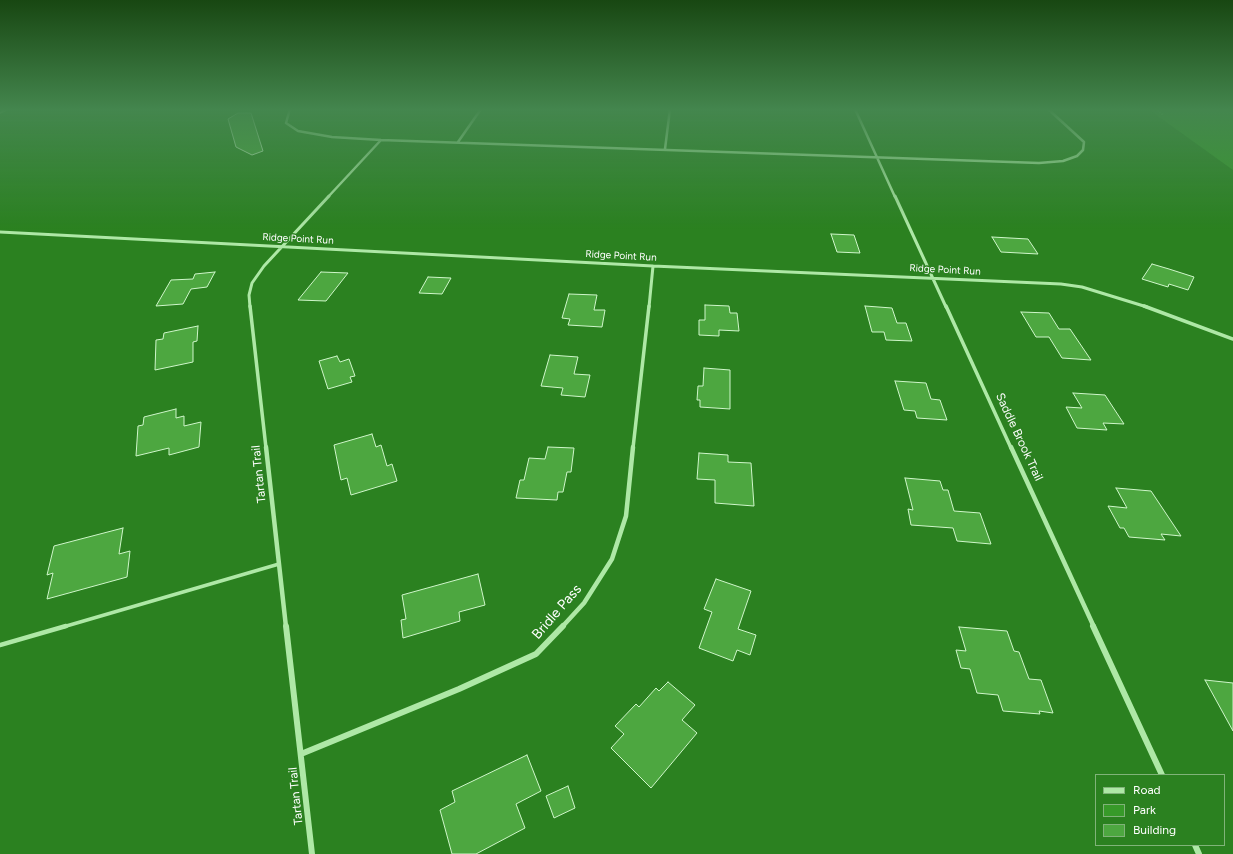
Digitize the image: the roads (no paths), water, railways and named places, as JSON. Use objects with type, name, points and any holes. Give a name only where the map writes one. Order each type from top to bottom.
[{"type":"street","name":"Tartan Trail","points":[[312,854],[249,295],[252,283],[264,266],[373,149]]},
{"type":"street","points":[[661,149],[1039,163],[1063,161],[1077,156],[1083,149]]},
{"type":"street","name":"Saddle Brook Trail","points":[[874,149],[1162,774]]},
{"type":"street","name":"Ridge Point Run","points":[[0,232],[653,266],[1061,284],[1082,287],[1125,299],[1233,339]]},
{"type":"street","name":"Bridle Pass","points":[[301,754],[459,689],[536,654],[584,603],[612,559],[626,516],[653,266]]},
{"type":"lane","points":[[0,645],[279,564]]}]
